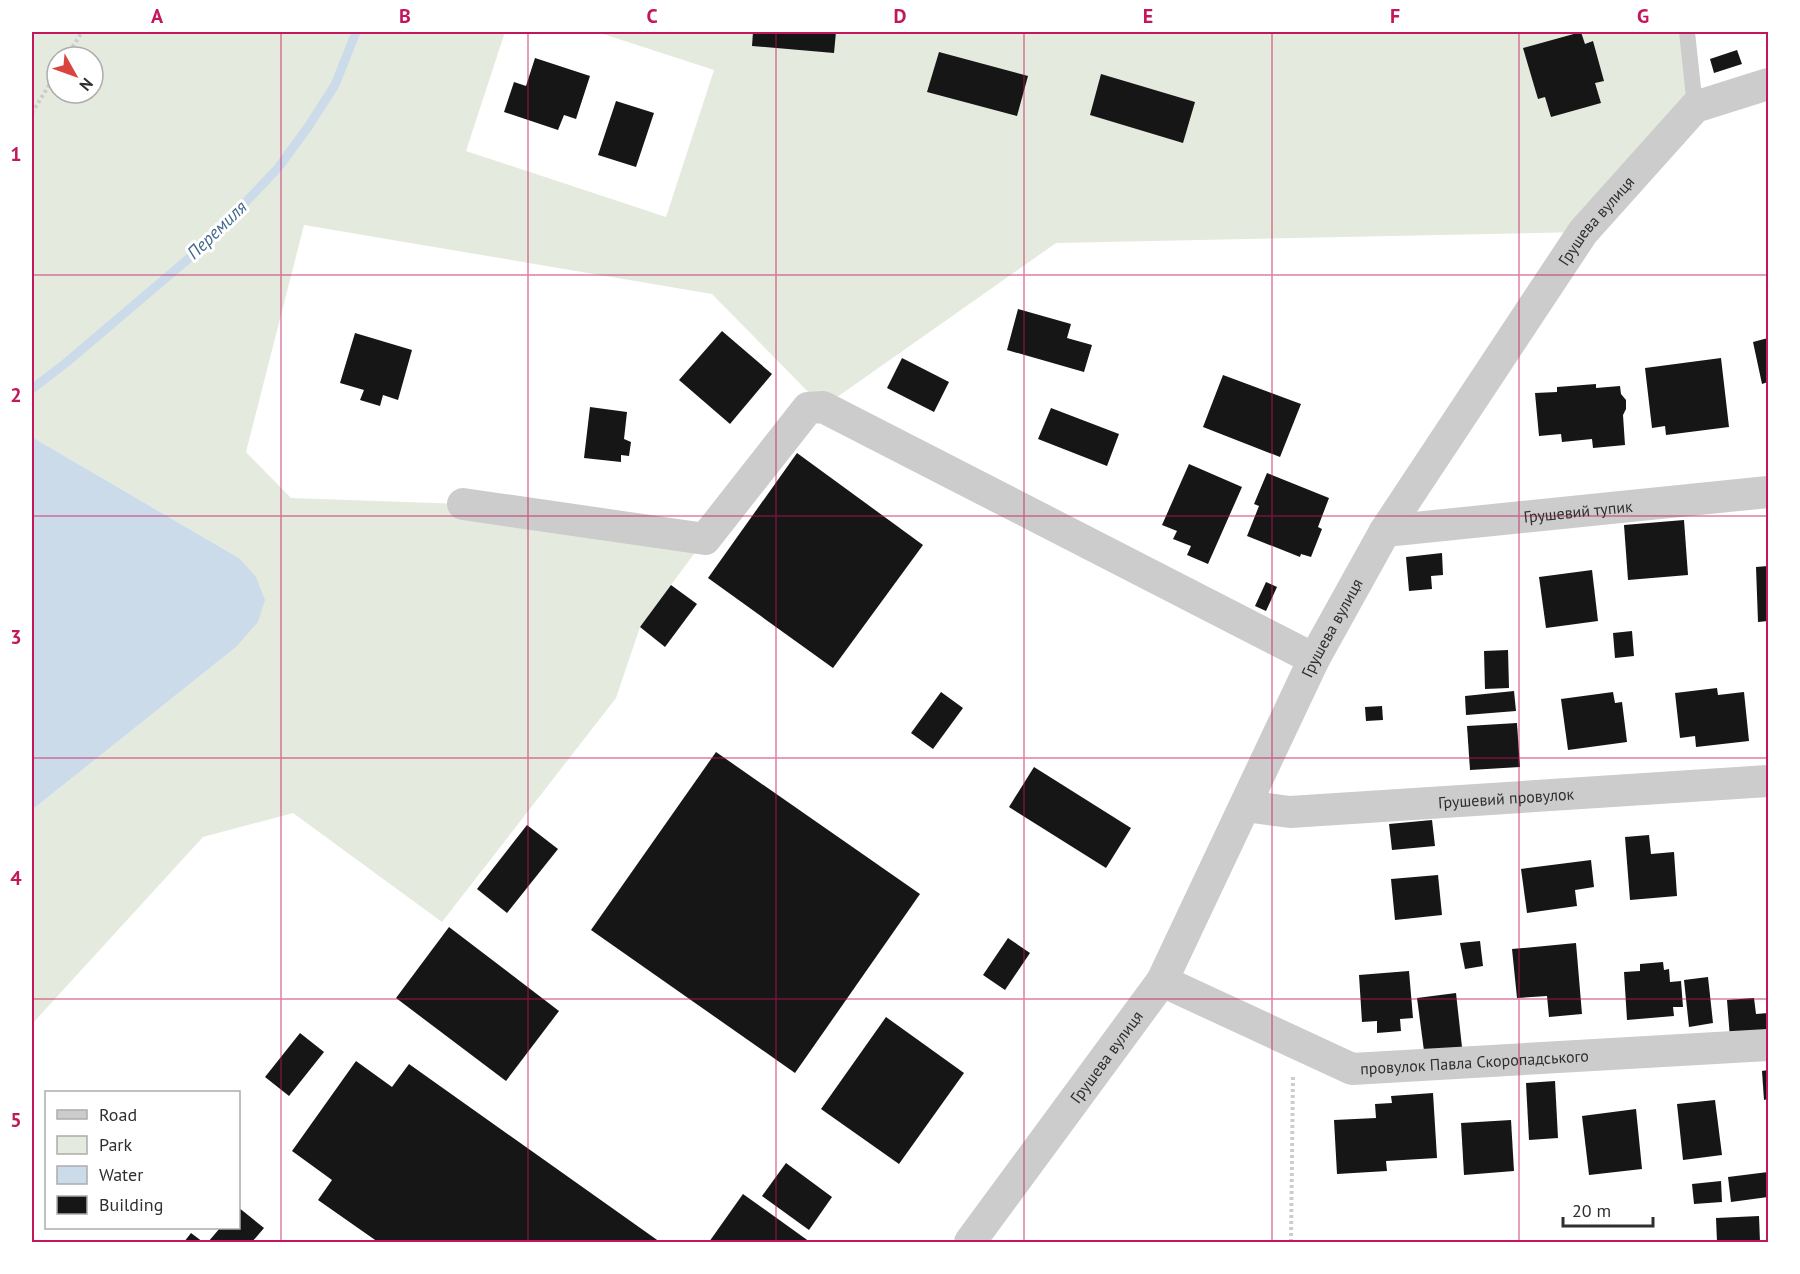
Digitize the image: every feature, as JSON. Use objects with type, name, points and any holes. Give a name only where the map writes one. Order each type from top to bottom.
[{"type":"street","points":[[1695,106],[1768,84]]},
{"type":"street","name":"Грушева вулиця","points":[[970,1242],[1162,981],[1314,659],[1385,531],[1583,232],[1695,106]]},
{"type":"street","points":[[463,504],[705,539],[808,408],[823,407],[1314,659]]},
{"type":"street","name":"Грушевий тупик","points":[[1385,531],[1768,492]]},
{"type":"street","name":"Грушевий провулок","points":[[1245,806],[1290,812],[1768,781]]},
{"type":"street","name":"провулок Павла Скоропадського","points":[[1162,981],[1352,1069],[1768,1045]]},
{"type":"lane","points":[[1687,32],[1695,106]]},
{"type":"path","points":[[74,45],[82,32]]},
{"type":"path","points":[[32,113],[45,92]]},
{"type":"path","points":[[1291,1242],[1294,1041]]},
{"type":"green space","points":[[32,32],[505,32],[466,151],[666,217],[714,70],[597,32],[1687,32],[1695,107],[1583,232],[1056,243],[823,407],[712,294],[304,225],[246,452],[291,498],[463,504],[705,539],[640,627],[616,698],[442,922],[293,813],[203,837],[32,1024],[32,810],[235,648],[239,558],[32,437]]},
{"type":"water","points":[[32,437],[239,558],[256,577],[265,600],[258,622],[235,648],[32,810]]},
{"type":"building","points":[[753,32],[836,32],[834,53],[752,46]]},
{"type":"building","points":[[1581,32],[1585,44],[1593,41],[1604,81],[1595,83],[1601,103],[1551,117],[1545,97],[1538,99],[1523,48]]},
{"type":"building","points":[[1737,50],[1742,64],[1714,73],[1710,59]]},
{"type":"building","points":[[939,52],[1028,76],[1017,116],[927,92]]},
{"type":"building","points":[[535,58],[590,76],[576,119],[564,115],[558,130],[504,112],[514,82],[526,86]]},
{"type":"building","points":[[1101,74],[1195,102],[1183,143],[1090,115]]},
{"type":"building","points":[[616,101],[654,113],[636,167],[598,155]]},
{"type":"building","points":[[1018,309],[1071,324],[1067,338],[1092,345],[1084,372],[1007,350]]},
{"type":"building","points":[[722,331],[772,374],[730,424],[679,380]]},
{"type":"building","points":[[355,333],[412,350],[398,400],[383,395],[380,406],[360,400],[364,390],[340,383]]},
{"type":"building","points":[[1768,338],[1768,382],[1762,384],[1753,342]]},
{"type":"building","points":[[902,358],[949,382],[934,412],[887,388]]},
{"type":"building","points":[[1721,358],[1729,427],[1666,435],[1665,426],[1652,428],[1645,368]]},
{"type":"building","points":[[1223,375],[1301,404],[1280,457],[1203,427]]},
{"type":"building","points":[[1596,384],[1596,388],[1620,386],[1621,394],[1626,400],[1623,415],[1625,445],[1593,448],[1592,439],[1562,442],[1561,434],[1539,436],[1535,393],[1557,392],[1557,387]]},
{"type":"building","points":[[590,407],[627,412],[624,439],[631,442],[629,456],[621,455],[621,462],[584,458]]},
{"type":"building","points":[[1051,408],[1119,434],[1107,466],[1038,439]]},
{"type":"building","points":[[797,453],[923,545],[833,668],[708,578]]},
{"type":"building","points":[[1189,464],[1242,487],[1208,564],[1187,555],[1191,546],[1173,539],[1177,531],[1162,525]]},
{"type":"building","points":[[1267,473],[1329,498],[1318,527],[1322,529],[1311,557],[1301,554],[1300,557],[1247,536],[1259,506],[1254,504]]},
{"type":"building","points":[[1684,520],[1688,575],[1628,580],[1624,525]]},
{"type":"building","points":[[1442,553],[1443,575],[1431,576],[1432,589],[1409,591],[1406,557]]},
{"type":"building","points":[[1768,566],[1768,621],[1758,622],[1756,567]]},
{"type":"building","points":[[1592,570],[1598,621],[1546,628],[1539,577]]},
{"type":"building","points":[[1266,582],[1277,587],[1266,611],[1255,606]]},
{"type":"building","points":[[671,585],[697,604],[665,647],[640,627]]},
{"type":"building","points":[[1632,631],[1634,656],[1615,658],[1613,633]]},
{"type":"building","points":[[1508,650],[1509,688],[1485,689],[1484,651]]},
{"type":"building","points":[[1717,688],[1718,695],[1744,692],[1749,741],[1696,747],[1695,736],[1680,738],[1675,693]]},
{"type":"building","points":[[1514,691],[1516,711],[1466,715],[1465,696]]},
{"type":"building","points":[[941,692],[963,708],[933,749],[911,733]]},
{"type":"building","points":[[1613,692],[1615,703],[1622,702],[1627,742],[1568,750],[1561,699]]},
{"type":"building","points":[[1382,706],[1383,720],[1366,721],[1365,707]]},
{"type":"building","points":[[1517,723],[1520,767],[1470,770],[1467,726]]},
{"type":"building","points":[[716,752],[920,894],[795,1073],[591,930]]},
{"type":"building","points":[[1034,767],[1131,828],[1106,868],[1009,807]]},
{"type":"building","points":[[1432,820],[1435,846],[1392,850],[1389,824]]},
{"type":"building","points":[[527,825],[558,849],[507,913],[477,889]]},
{"type":"building","points":[[1649,835],[1651,854],[1674,852],[1677,896],[1630,900],[1625,837]]},
{"type":"building","points":[[1591,860],[1594,887],[1575,890],[1577,906],[1527,913],[1521,869]]},
{"type":"building","points":[[1438,875],[1442,915],[1395,920],[1391,879]]},
{"type":"building","points":[[449,927],[559,1011],[506,1081],[396,998]]},
{"type":"building","points":[[1008,938],[1030,953],[1005,990],[983,975]]},
{"type":"building","points":[[1480,941],[1483,966],[1465,969],[1460,943]]},
{"type":"building","points":[[1576,943],[1582,1014],[1549,1017],[1547,996],[1517,998],[1512,949]]},
{"type":"building","points":[[1663,962],[1664,970],[1669,969],[1670,982],[1681,981],[1683,1007],[1673,1007],[1674,1016],[1627,1020],[1624,972],[1640,971],[1640,964]]},
{"type":"building","points":[[1409,971],[1413,1018],[1400,1019],[1401,1031],[1377,1033],[1377,1021],[1362,1022],[1359,975]]},
{"type":"building","points":[[1708,977],[1713,1023],[1689,1027],[1684,980]]},
{"type":"building","points":[[1456,993],[1462,1047],[1424,1051],[1417,998]]},
{"type":"building","points":[[1754,998],[1756,1014],[1768,1013],[1768,1035],[1730,1038],[1727,1000]]},
{"type":"building","points":[[886,1017],[964,1073],[899,1164],[821,1109]]},
{"type":"building","points":[[300,1033],[324,1052],[289,1096],[265,1077]]},
{"type":"building","points":[[356,1061],[392,1087],[409,1064],[660,1242],[378,1242],[318,1200],[332,1180],[292,1151]]},
{"type":"building","points":[[1768,1070],[1768,1099],[1764,1100],[1762,1071]]},
{"type":"building","points":[[1555,1081],[1558,1138],[1529,1140],[1526,1083]]},
{"type":"building","points":[[1433,1093],[1437,1158],[1386,1161],[1387,1171],[1337,1174],[1334,1120],[1376,1118],[1375,1104],[1392,1103],[1391,1096]]},
{"type":"building","points":[[1715,1100],[1722,1155],[1683,1160],[1677,1104]]},
{"type":"building","points":[[1636,1109],[1642,1169],[1589,1175],[1582,1116]]},
{"type":"building","points":[[1511,1120],[1514,1171],[1464,1175],[1461,1123]]},
{"type":"building","points":[[786,1163],[832,1197],[809,1230],[762,1196]]},
{"type":"building","points":[[1768,1172],[1768,1197],[1731,1202],[1728,1177]]},
{"type":"building","points":[[1721,1181],[1722,1202],[1694,1204],[1692,1184]]},
{"type":"building","points":[[743,1194],[810,1242],[709,1242]]},
{"type":"building","points":[[240,1209],[264,1228],[252,1242],[208,1242],[219,1229],[240,1229]]},
{"type":"building","points":[[1759,1216],[1760,1242],[1717,1242],[1716,1218]]},
{"type":"building","points":[[191,1233],[203,1242],[184,1242]]},
{"type":"waterway","name":"Перемиля","points":[[32,389],[207,243],[278,168],[335,85],[356,32]]}]
